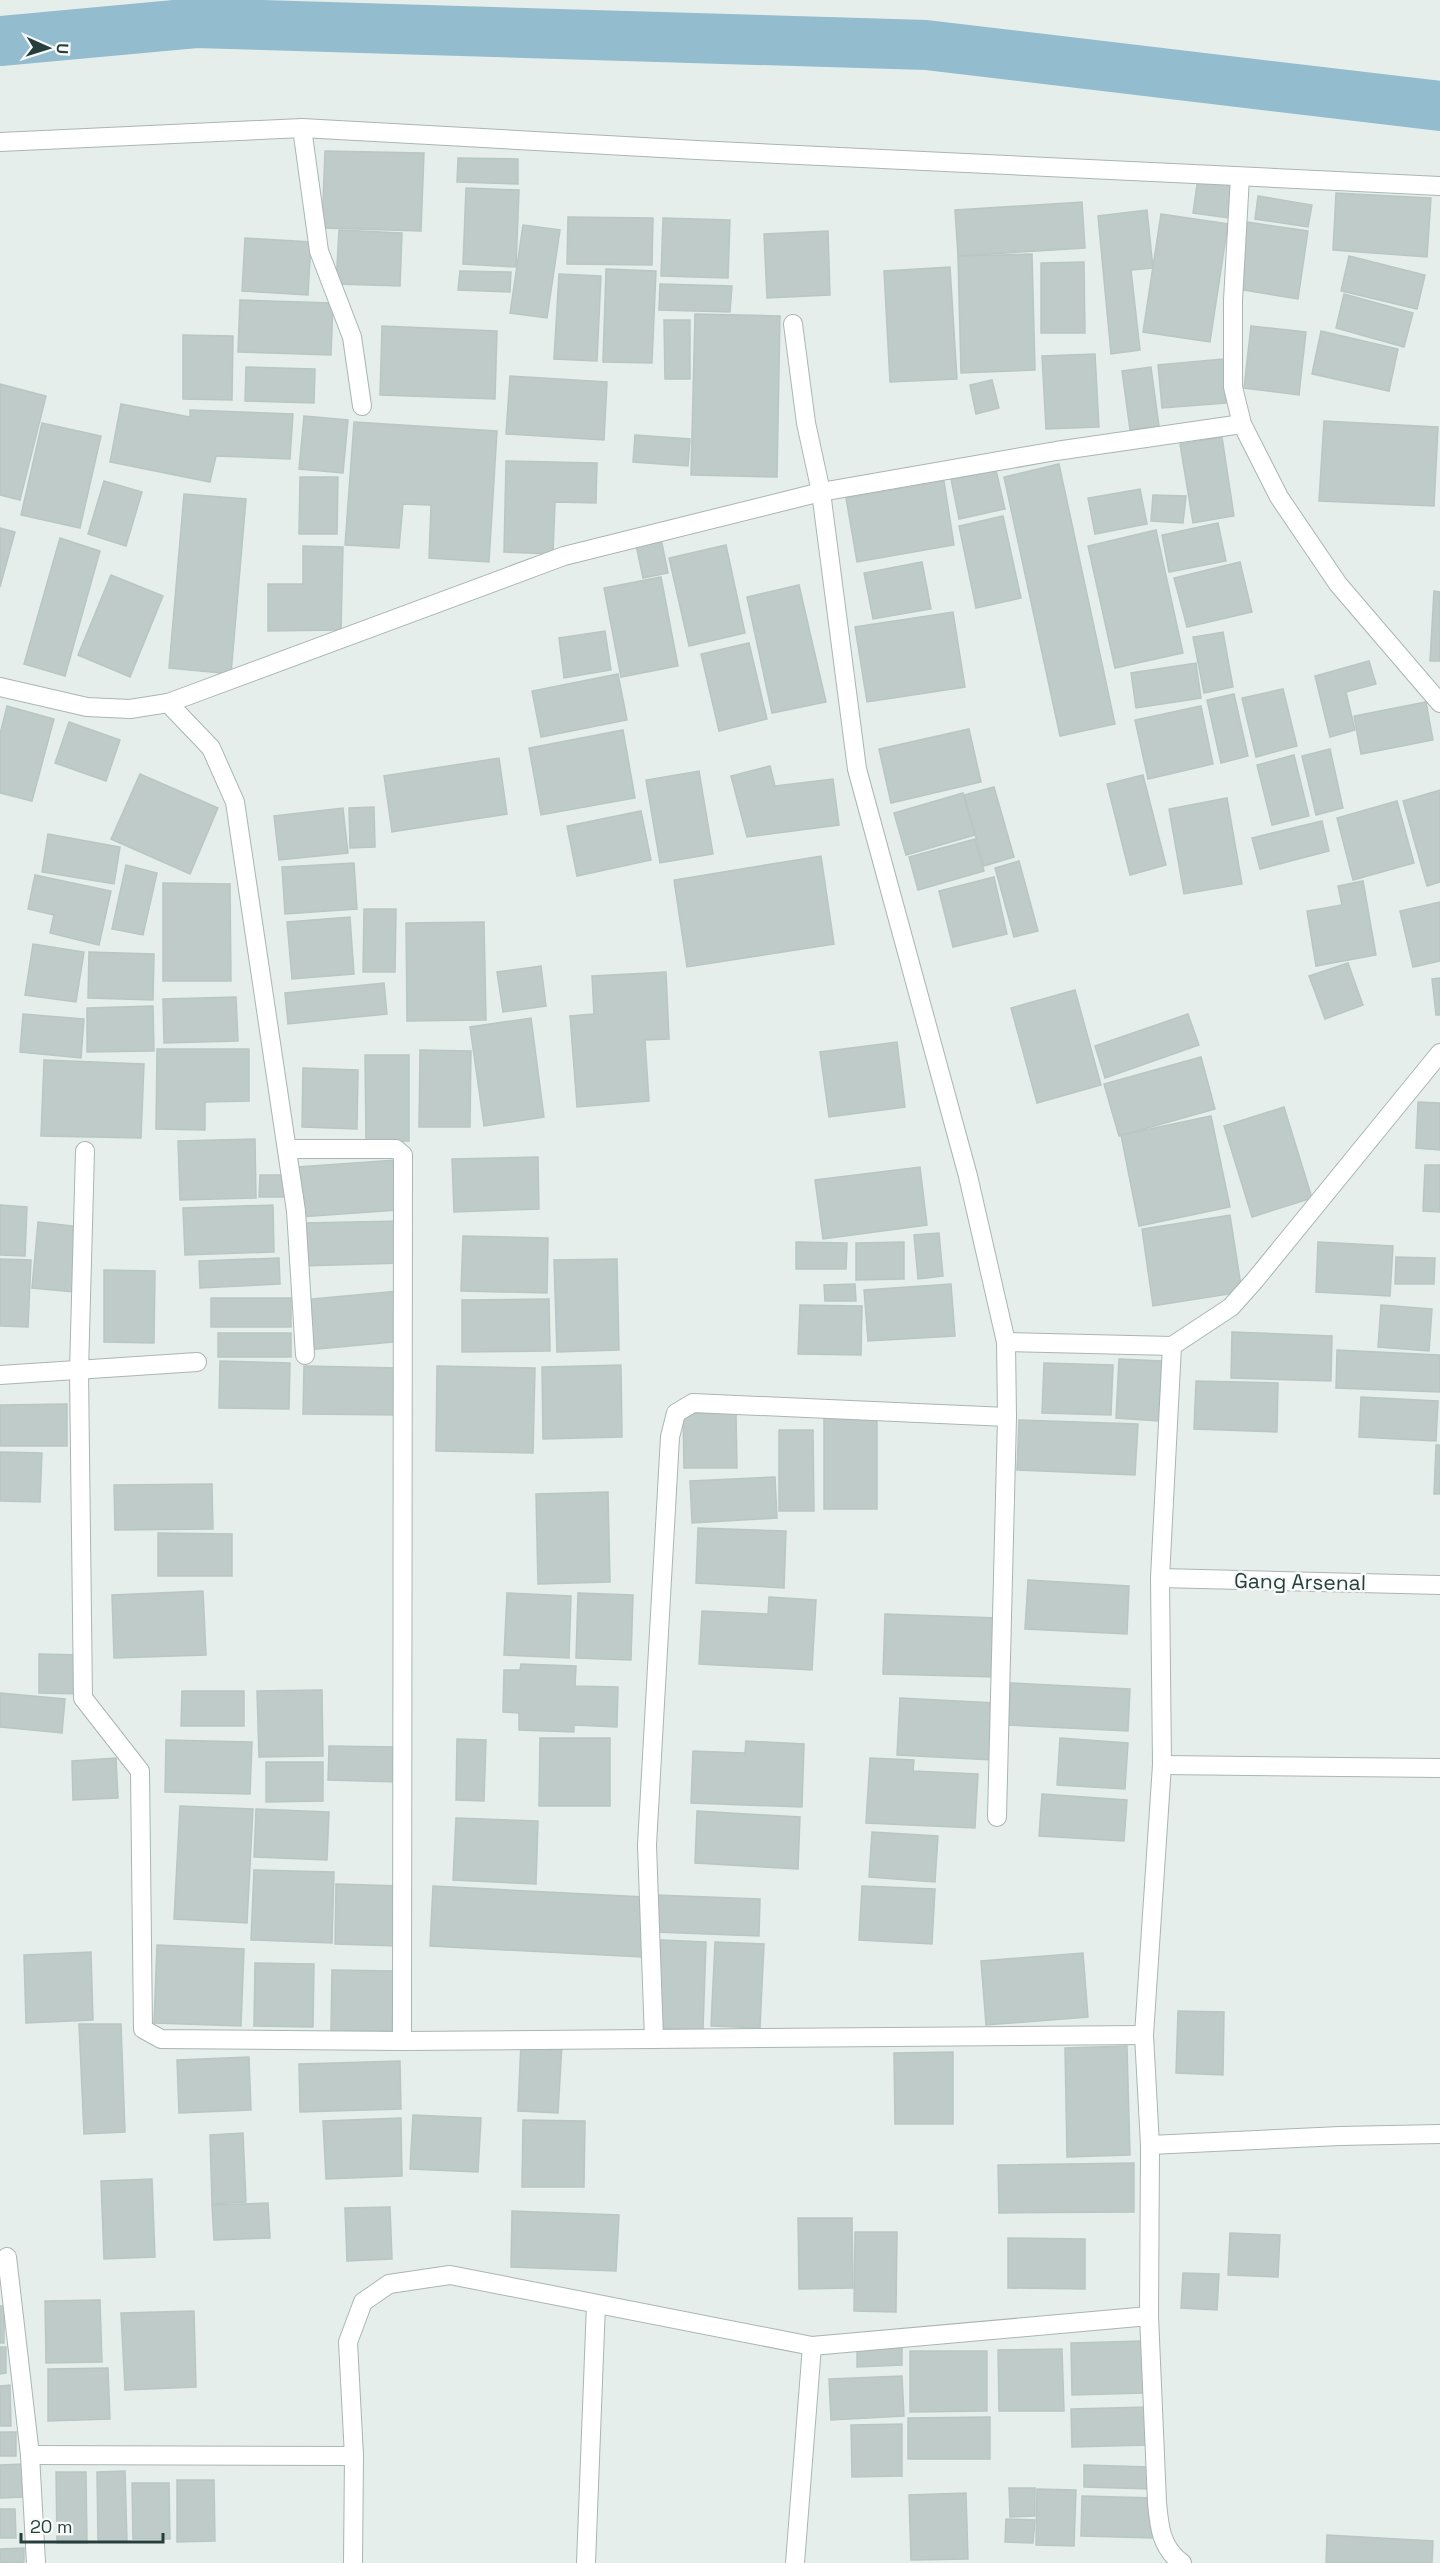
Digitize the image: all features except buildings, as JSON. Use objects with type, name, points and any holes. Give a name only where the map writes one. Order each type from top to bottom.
[{"type":"street","points":[[0,142],[302,128],[1440,186]]},
{"type":"street","points":[[302,128],[320,251],[352,337],[362,406]]},
{"type":"street","points":[[1240,177],[1233,300],[1233,387],[1242,424],[1279,497],[1338,584],[1440,704]]},
{"type":"street","points":[[793,324],[806,423],[821,492],[857,769],[968,1176],[1006,1342],[1007,1417],[997,1817]]},
{"type":"street","points":[[0,687],[87,707],[130,709],[168,704],[564,556],[821,492],[1056,451],[1242,424]]},
{"type":"street","points":[[168,704],[211,748],[235,802],[296,1211],[305,1355]]},
{"type":"street","points":[[1006,1342],[1109,1342],[1172,1346],[1231,1307],[1440,1053]]},
{"type":"street","points":[[286,1149],[396,1149],[403,1155],[402,2042]]},
{"type":"street","points":[[85,1151],[79,1371],[83,1698],[140,1771],[143,2029],[161,2039],[402,2042],[1144,2034]]},
{"type":"street","points":[[1172,1346],[1160,1578],[1162,1765],[1144,2034],[1150,2145],[1149,2316],[1160,2530],[1167,2549],[1182,2563]]},
{"type":"street","points":[[0,1375],[197,1362]]},
{"type":"street","points":[[654,2039],[647,1845],[670,1437],[676,1413],[693,1402],[1007,1417]]},
{"type":"street","name":"Gang Arsenal","points":[[1160,1578],[1440,1585]]},
{"type":"street","points":[[1162,1765],[1440,1768]]},
{"type":"street","points":[[1150,2145],[1440,2134]]},
{"type":"street","points":[[7,2257],[30,2455],[36,2563]]},
{"type":"street","points":[[353,2563],[354,2456],[348,2342],[363,2302],[389,2284],[450,2275],[812,2346],[1149,2316]]},
{"type":"street","points":[[586,2563],[596,2304]]},
{"type":"street","points":[[795,2563],[812,2346]]},
{"type":"street","points":[[30,2455],[354,2456]]},
{"type":"waterway","points":[[0,41],[196,23],[926,45],[1440,106]]}]
